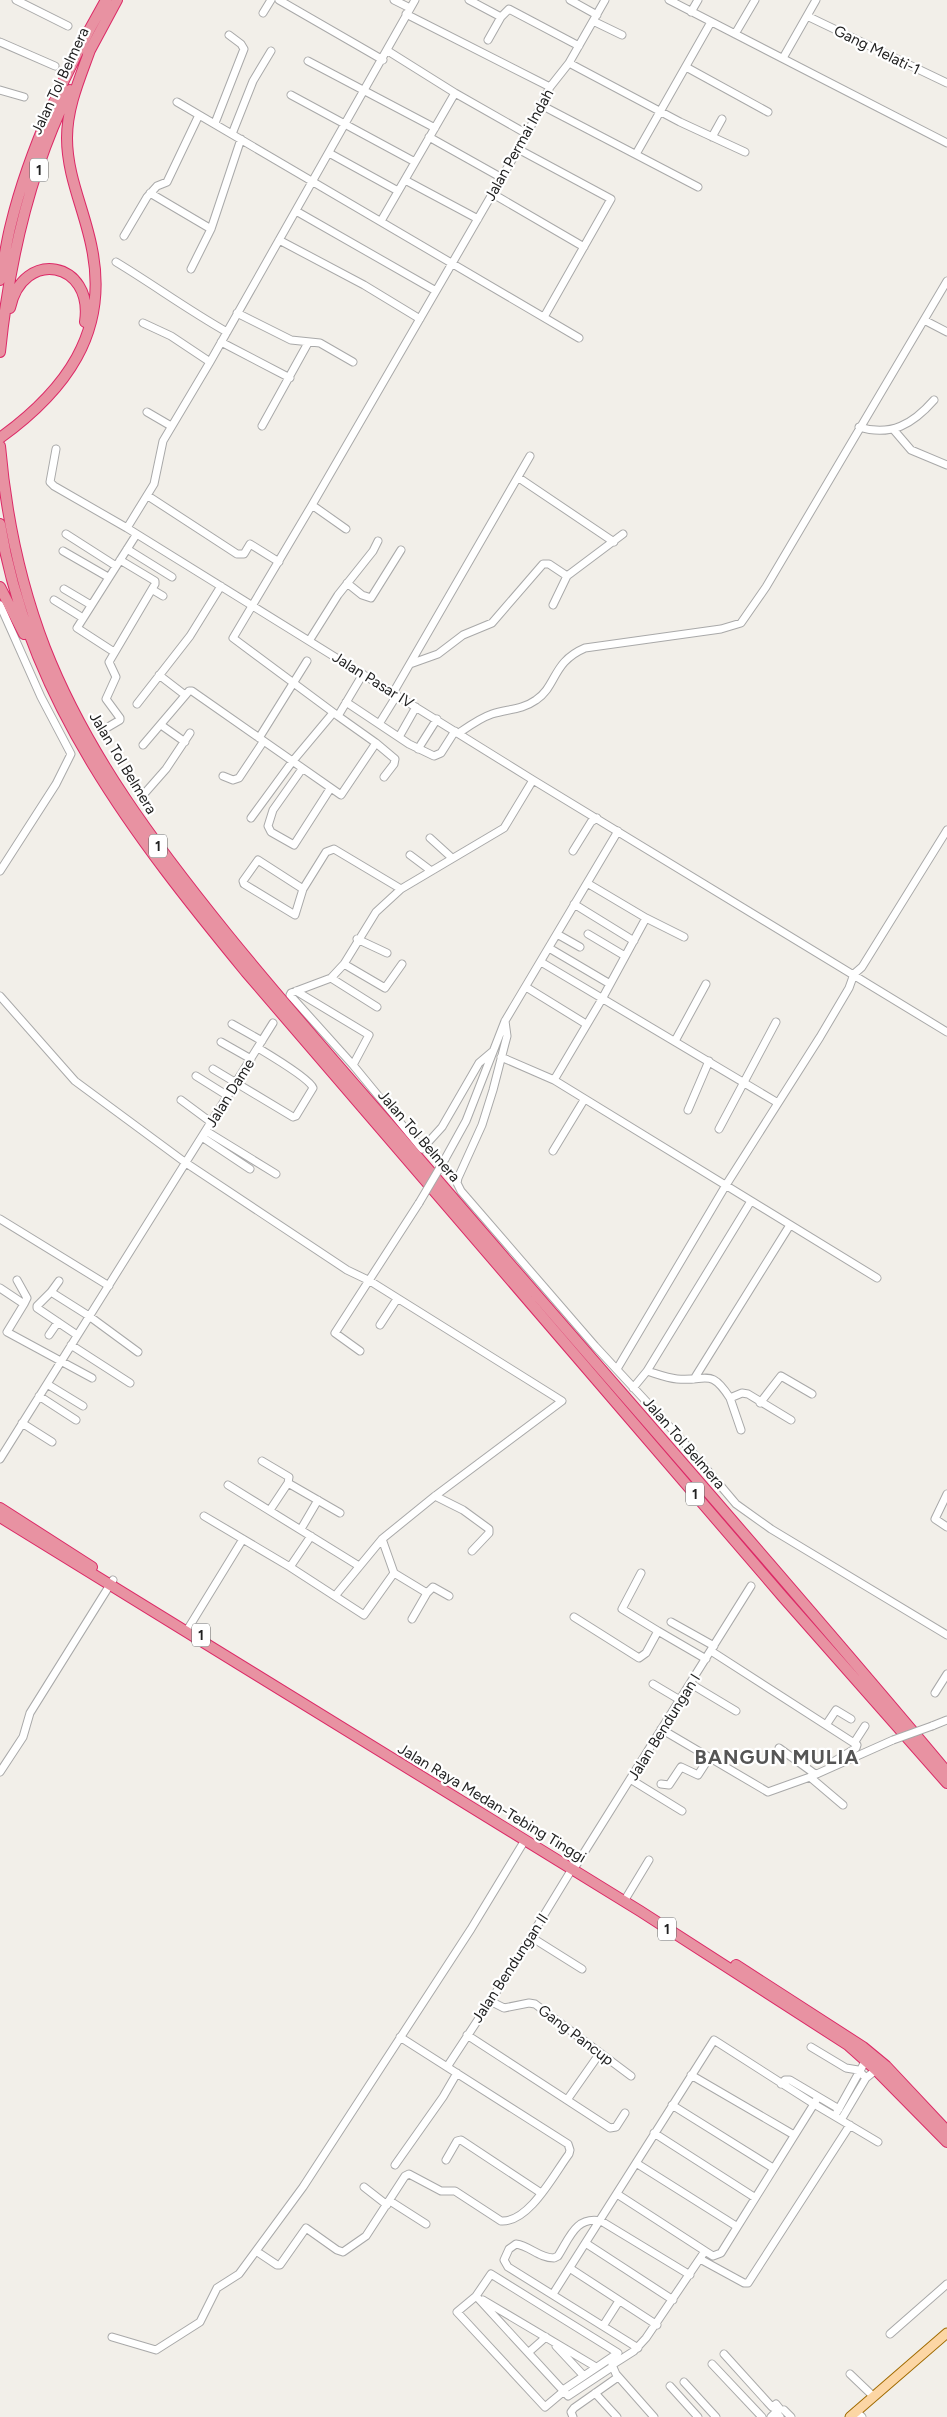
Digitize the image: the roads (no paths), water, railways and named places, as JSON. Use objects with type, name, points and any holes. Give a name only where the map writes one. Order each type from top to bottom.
[{"type":"highway","name":"Jalan Tol Belmera","points":[[0,280],[7,242],[23,185],[60,90],[106,0]]},
{"type":"highway","name":"Jalan Tol Belmera","points":[[0,354],[4,307],[13,262],[32,190],[68,94],[116,0]]},
{"type":"highway","points":[[0,432],[18,422],[42,404],[70,371],[83,347],[93,314],[95,290],[92,249],[71,174],[67,137],[71,106],[90,50]]},
{"type":"highway","points":[[0,263],[7,242]]},
{"type":"highway","points":[[0,354],[12,300],[24,280],[32,272],[49,269],[58,269],[75,279],[84,294],[86,302],[86,313],[81,337],[75,353],[54,386],[0,438]]},
{"type":"highway","name":"Jalan Tol Belmera","points":[[0,446],[10,525],[17,558],[46,650],[66,696],[87,737],[157,845],[253,966],[947,1772]]},
{"type":"highway","name":"Jalan Tol Belmera","points":[[0,524],[16,592],[52,691],[82,749],[125,816],[191,904],[246,972],[783,1597],[947,1783]]},
{"type":"highway","points":[[0,587],[52,691]]},
{"type":"highway","name":"Jalan Raya Medan-Tebing Tinggi","points":[[0,1508],[75,1560]]},
{"type":"highway","name":"Jalan Raya Medan-Tebing Tinggi","points":[[0,1517],[75,1560],[525,1840],[626,1898],[766,1983],[854,2040],[886,2066],[925,2108],[935,2124],[946,2136]]},
{"type":"highway","name":"Jalan Raya Medan-Tebing Tinggi","points":[[112,1583],[189,1628],[574,1868],[848,2045],[866,2060],[924,2119],[935,2124]]},
{"type":"main road","points":[[856,2415],[873,2396],[947,2333]]},
{"type":"street","points":[[16,0],[68,26]]},
{"type":"street","points":[[263,13],[272,0]]},
{"type":"street","points":[[279,0],[383,60]]},
{"type":"street","points":[[394,0],[408,11],[550,87]]},
{"type":"street","points":[[127,528],[148,496],[158,473],[160,449],[171,426],[210,362],[344,125],[383,60],[415,0]]},
{"type":"street","points":[[469,0],[501,17]]},
{"type":"street","points":[[570,0],[622,35]]},
{"type":"street","name":"Jalan Permai Indah","points":[[293,684],[233,638],[493,194],[527,134],[550,87],[569,63],[605,0]]},
{"type":"street","points":[[669,0],[947,143]]},
{"type":"street","points":[[691,12],[698,0]]},
{"type":"street","points":[[735,34],[755,0]]},
{"type":"street","points":[[783,58],[816,0]]},
{"type":"street","points":[[488,40],[505,10],[512,10],[579,46]]},
{"type":"street","name":"Gang Melati-1","points":[[807,16],[946,81]]},
{"type":"street","points":[[636,154],[711,22]]},
{"type":"street","points":[[215,123],[244,49],[241,44],[229,35]]},
{"type":"street","points":[[0,42],[55,66]]},
{"type":"street","points":[[232,134],[253,82],[271,51]]},
{"type":"street","points":[[388,51],[455,93],[527,134]]},
{"type":"street","points":[[308,61],[434,128]]},
{"type":"street","points":[[569,63],[661,112],[745,152]]},
{"type":"street","points":[[686,68],[768,112]]},
{"type":"street","points":[[0,90],[24,97]]},
{"type":"street","points":[[381,221],[455,93]]},
{"type":"street","points":[[291,95],[415,162]]},
{"type":"street","points":[[177,102],[314,180],[579,338]]},
{"type":"street","points":[[541,105],[698,187]]},
{"type":"street","points":[[124,236],[150,193],[157,186],[167,182],[199,115]]},
{"type":"street","points":[[712,137],[722,119]]},
{"type":"street","points":[[429,138],[502,178]]},
{"type":"street","points":[[191,269],[211,229],[241,139]]},
{"type":"street","points":[[518,149],[610,197],[610,202],[544,317]]},
{"type":"street","points":[[329,153],[398,191]]},
{"type":"street","points":[[405,180],[478,219]]},
{"type":"street","points":[[150,193],[211,229]]},
{"type":"street","points":[[493,194],[584,247]]},
{"type":"street","points":[[296,211],[436,291]]},
{"type":"street","points":[[279,240],[364,285],[420,319]]},
{"type":"street","points":[[116,262],[158,288],[182,306],[227,332]]},
{"type":"street","points":[[346,702],[418,749],[438,756],[457,732],[491,714],[519,709],[538,699],[565,661],[574,652],[585,648],[721,629],[741,624],[766,588],[859,427],[947,281]]},
{"type":"street","points":[[238,312],[291,340],[320,344],[353,362]]},
{"type":"street","points":[[924,320],[947,332]]},
{"type":"street","points":[[143,323],[171,336],[210,362]]},
{"type":"street","points":[[221,342],[290,378]]},
{"type":"street","points":[[262,426],[308,343]]},
{"type":"street","points":[[859,427],[877,431],[893,429],[915,419],[934,400]]},
{"type":"street","points":[[147,412],[171,426]]},
{"type":"street","points":[[893,429],[911,450],[947,465]]},
{"type":"street","name":"Jalan Pasar IV","points":[[56,449],[51,484],[127,528],[533,780],[947,1032]]},
{"type":"street","points":[[379,724],[410,664],[530,456]]},
{"type":"street","points":[[519,478],[614,542]]},
{"type":"street","points":[[148,496],[237,554],[244,554],[250,544],[279,562]]},
{"type":"street","points":[[312,506],[346,529]]},
{"type":"street","points":[[66,534],[155,581],[153,590],[109,662],[116,677],[106,700],[120,720],[103,730]]},
{"type":"street","points":[[553,605],[567,576],[623,534]]},
{"type":"street","points":[[114,652],[76,628],[136,535]]},
{"type":"street","points":[[309,641],[347,583],[373,551],[378,541]]},
{"type":"street","points":[[127,549],[172,577]]},
{"type":"street","points":[[347,583],[362,595],[371,598],[401,550]]},
{"type":"street","points":[[63,551],[108,577]]},
{"type":"street","points":[[410,664],[438,654],[463,635],[492,623],[520,593],[539,566],[549,564],[567,576]]},
{"type":"street","points":[[137,704],[190,636],[220,586]]},
{"type":"street","points":[[64,589],[91,605]]},
{"type":"street","points":[[153,590],[163,596]]},
{"type":"street","points":[[54,600],[82,618]]},
{"type":"street","points":[[0,605],[3,622],[71,754],[56,784],[0,871]]},
{"type":"street","points":[[223,776],[233,780],[239,778],[307,660]]},
{"type":"street","points":[[251,818],[292,762],[346,702],[363,674]]},
{"type":"street","points":[[159,675],[186,695]]},
{"type":"street","points":[[293,684],[376,743],[395,759],[394,764],[384,777]]},
{"type":"street","points":[[143,745],[186,695],[192,691],[330,789],[343,795],[376,743]]},
{"type":"street","points":[[398,737],[416,707]]},
{"type":"street","points":[[418,749],[437,719]]},
{"type":"street","points":[[161,725],[185,742]]},
{"type":"street","points":[[144,794],[166,769],[190,733]]},
{"type":"street","points":[[302,769],[273,810],[268,826],[271,832],[294,845],[330,789]]},
{"type":"street","points":[[492,1052],[479,1063],[442,1127],[422,1149],[353,1065],[290,995],[331,978],[344,964],[357,939],[376,912],[401,889],[430,870],[504,828],[533,780]]},
{"type":"street","points":[[574,851],[591,822],[597,818]]},
{"type":"street","points":[[617,1369],[726,1185],[820,1038],[849,988],[854,974],[862,967],[947,830]]},
{"type":"street","points":[[360,1351],[335,1334],[445,1159],[466,1121],[505,1021],[618,831]]},
{"type":"street","points":[[430,838],[452,858]]},
{"type":"street","points":[[303,889],[258,860],[243,881],[244,884],[295,915],[303,889],[326,852],[334,850],[401,889]]},
{"type":"street","points":[[410,855],[430,870]]},
{"type":"street","points":[[587,883],[646,918],[684,937]]},
{"type":"street","points":[[574,904],[634,941]]},
{"type":"street","points":[[554,1080],[602,999],[646,918]]},
{"type":"street","points":[[557,934],[580,947]]},
{"type":"street","points":[[588,934],[625,956]]},
{"type":"street","points":[[357,939],[387,953]]},
{"type":"street","points":[[549,948],[610,984]]},
{"type":"street","points":[[541,962],[778,1103]]},
{"type":"street","points":[[344,964],[385,988],[402,964]]},
{"type":"street","points":[[331,978],[377,1007]]},
{"type":"street","points":[[675,1041],[706,984]]},
{"type":"street","points":[[526,987],[586,1024]]},
{"type":"street","points":[[296,991],[369,1034],[353,1065]]},
{"type":"street","points":[[0,996],[75,1081],[186,1163],[332,1261],[370,1281],[562,1401],[435,1496],[382,1539],[334,1596]]},
{"type":"street","points":[[505,1021],[508,1029],[501,1057],[482,1125],[458,1178],[459,1187],[633,1388],[682,1439],[725,1493],[743,1510],[771,1529],[947,1635]]},
{"type":"street","points":[[719,1129],[742,1082],[776,1022]]},
{"type":"street","name":"Jalan Dame","points":[[0,1459],[273,1023]]},
{"type":"street","points":[[232,1024],[262,1041]]},
{"type":"street","points":[[221,1042],[251,1059]]},
{"type":"street","points":[[213,1069],[296,1116],[312,1088],[311,1084],[287,1065],[258,1048]]},
{"type":"street","points":[[501,1057],[554,1080],[877,1278]]},
{"type":"street","points":[[688,1110],[709,1061]]},
{"type":"street","points":[[196,1076],[228,1096]]},
{"type":"street","points":[[181,1100],[212,1123]]},
{"type":"street","points":[[553,1152],[584,1100]]},
{"type":"street","points":[[204,1134],[250,1170]]},
{"type":"street","points":[[204,1134],[276,1174]]},
{"type":"street","points":[[633,1388],[647,1371],[751,1201]]},
{"type":"street","points":[[0,1219],[109,1286]]},
{"type":"street","points":[[694,1380],[790,1225]]},
{"type":"street","points":[[17,1280],[27,1298],[7,1332],[92,1378]]},
{"type":"street","points":[[59,1281],[36,1307],[77,1335]]},
{"type":"street","points":[[0,1288],[24,1304]]},
{"type":"street","points":[[51,1292],[90,1316],[138,1352]]},
{"type":"street","points":[[380,1325],[397,1299]]},
{"type":"street","points":[[49,1335],[58,1322]]},
{"type":"street","points":[[71,1345],[130,1383]]},
{"type":"street","points":[[647,1371],[669,1378],[694,1380],[703,1377],[719,1382],[730,1398],[741,1430]]},
{"type":"street","points":[[760,1403],[781,1376],[812,1394]]},
{"type":"street","points":[[46,1384],[83,1406]]},
{"type":"street","points":[[730,1398],[744,1393],[791,1420]]},
{"type":"street","points":[[39,1396],[76,1420]]},
{"type":"street","points":[[22,1423],[52,1442]]},
{"type":"street","points":[[262,1461],[288,1476],[288,1482],[270,1510]]},
{"type":"street","points":[[288,1482],[340,1513]]},
{"type":"street","points":[[228,1485],[359,1566]]},
{"type":"street","points":[[947,1494],[935,1518],[947,1527]]},
{"type":"street","points":[[435,1496],[463,1510],[489,1529],[489,1533],[472,1551]]},
{"type":"street","points":[[301,1529],[318,1500]]},
{"type":"street","points":[[204,1516],[290,1567],[364,1615],[394,1573]]},
{"type":"street","points":[[290,1567],[311,1536]]},
{"type":"street","points":[[189,1628],[243,1539]]},
{"type":"street","points":[[382,1539],[394,1573],[427,1593]]},
{"type":"street","points":[[641,1573],[622,1609],[706,1659]]},
{"type":"street","points":[[0,1772],[23,1737],[30,1713],[112,1583]]},
{"type":"street","name":"Jalan Bendungan I","points":[[574,1868],[751,1586]]},
{"type":"street","points":[[412,1619],[427,1593],[433,1587],[449,1596]]},
{"type":"street","points":[[574,1617],[638,1658],[646,1653],[658,1632]]},
{"type":"street","points":[[671,1622],[854,1743],[857,1747],[834,1761],[831,1766]]},
{"type":"street","points":[[935,1693],[947,1674]]},
{"type":"street","points":[[654,1684],[680,1700]]},
{"type":"street","points":[[691,1684],[736,1711]]},
{"type":"street","points":[[826,1725],[836,1710],[851,1719]]},
{"type":"street","points":[[661,1729],[766,1791],[813,1775],[893,1740],[947,1720]]},
{"type":"street","points":[[854,1743],[865,1726]]},
{"type":"street","points":[[779,1748],[813,1775],[843,1806]]},
{"type":"street","points":[[661,1784],[670,1785],[681,1767],[698,1775],[709,1758]]},
{"type":"street","points":[[630,1779],[682,1811]]},
{"type":"street","points":[[112,2336],[156,2350],[196,2326],[204,2317],[217,2288],[239,2274],[314,2170],[471,1929],[525,1840]]},
{"type":"street","points":[[626,1898],[649,1860]]},
{"type":"street","name":"Jalan Bendungan II","points":[[447,2067],[574,1868]]},
{"type":"street","points":[[531,1938],[582,1969]]},
{"type":"street","name":"Gang Pancup","points":[[490,2001],[504,2008],[529,2003],[535,2004],[631,2076]]},
{"type":"street","points":[[467,2035],[612,2129],[625,2113]]},
{"type":"street","points":[[256,2251],[277,2265],[280,2265],[306,2228],[337,2250],[343,2252],[366,2236],[405,2176],[411,2174],[441,2191],[455,2191],[504,2221],[528,2209],[569,2154],[569,2146],[400,2037]]},
{"type":"street","points":[[553,2294],[587,2244],[654,2133],[714,2040],[781,2084],[878,2142]]},
{"type":"street","points":[[811,2047],[846,2068],[855,2069],[866,2078]]},
{"type":"street","points":[[567,2100],[600,2053]]},
{"type":"street","points":[[837,2118],[839,2109],[866,2060]]},
{"type":"street","points":[[837,2118],[866,2078],[876,2070]]},
{"type":"street","points":[[394,2165],[443,2097],[457,2073]]},
{"type":"street","points":[[691,2075],[794,2135]]},
{"type":"street","points":[[781,2084],[785,2080],[790,2080],[839,2109]]},
{"type":"street","points":[[617,2194],[705,2251],[714,2256],[721,2253],[754,2197],[818,2097]]},
{"type":"street","points":[[672,2105],[773,2168]]},
{"type":"street","points":[[700,2258],[744,2283],[748,2283],[850,2125]]},
{"type":"street","points":[[654,2133],[754,2197]]},
{"type":"street","points":[[446,2160],[457,2141],[461,2140],[541,2193]]},
{"type":"street","points":[[636,2163],[736,2226]]},
{"type":"street","points":[[364,2187],[426,2224]]},
{"type":"street","points":[[636,2349],[603,2326],[508,2267],[504,2263],[505,2255],[516,2244],[525,2246],[539,2255],[554,2258],[558,2256],[582,2222],[591,2219],[601,2221],[690,2275]]},
{"type":"street","points":[[587,2244],[673,2300]]},
{"type":"street","points":[[573,2417],[572,2412],[574,2408],[595,2393],[657,2325],[705,2251]]},
{"type":"street","points":[[571,2269],[657,2325]]},
{"type":"street","points":[[491,2274],[618,2353],[583,2375],[545,2407],[457,2312],[476,2296],[491,2274]]},
{"type":"street","points":[[890,2334],[947,2284]]},
{"type":"street","points":[[476,2296],[596,2367]]},
{"type":"street","points":[[476,2296],[568,2396],[614,2372]]},
{"type":"street","points":[[603,2326],[618,2301]]},
{"type":"street","points":[[529,2352],[547,2338]]},
{"type":"street","points":[[547,2338],[583,2375]]},
{"type":"street","points":[[724,2354],[772,2406],[776,2404],[780,2409],[778,2414],[791,2417]]},
{"type":"street","points":[[712,2364],[762,2417]]},
{"type":"street","points":[[614,2372],[654,2417]]},
{"type":"street","points":[[850,2374],[873,2396]]},
{"type":"street","points":[[684,2382],[716,2417]]},
{"type":"street","points":[[670,2386],[698,2417]]},
{"type":"street","points":[[595,2393],[617,2417]]},
{"type":"district","name":"BANGUN MULIA","points":[[777,1757]]}]
